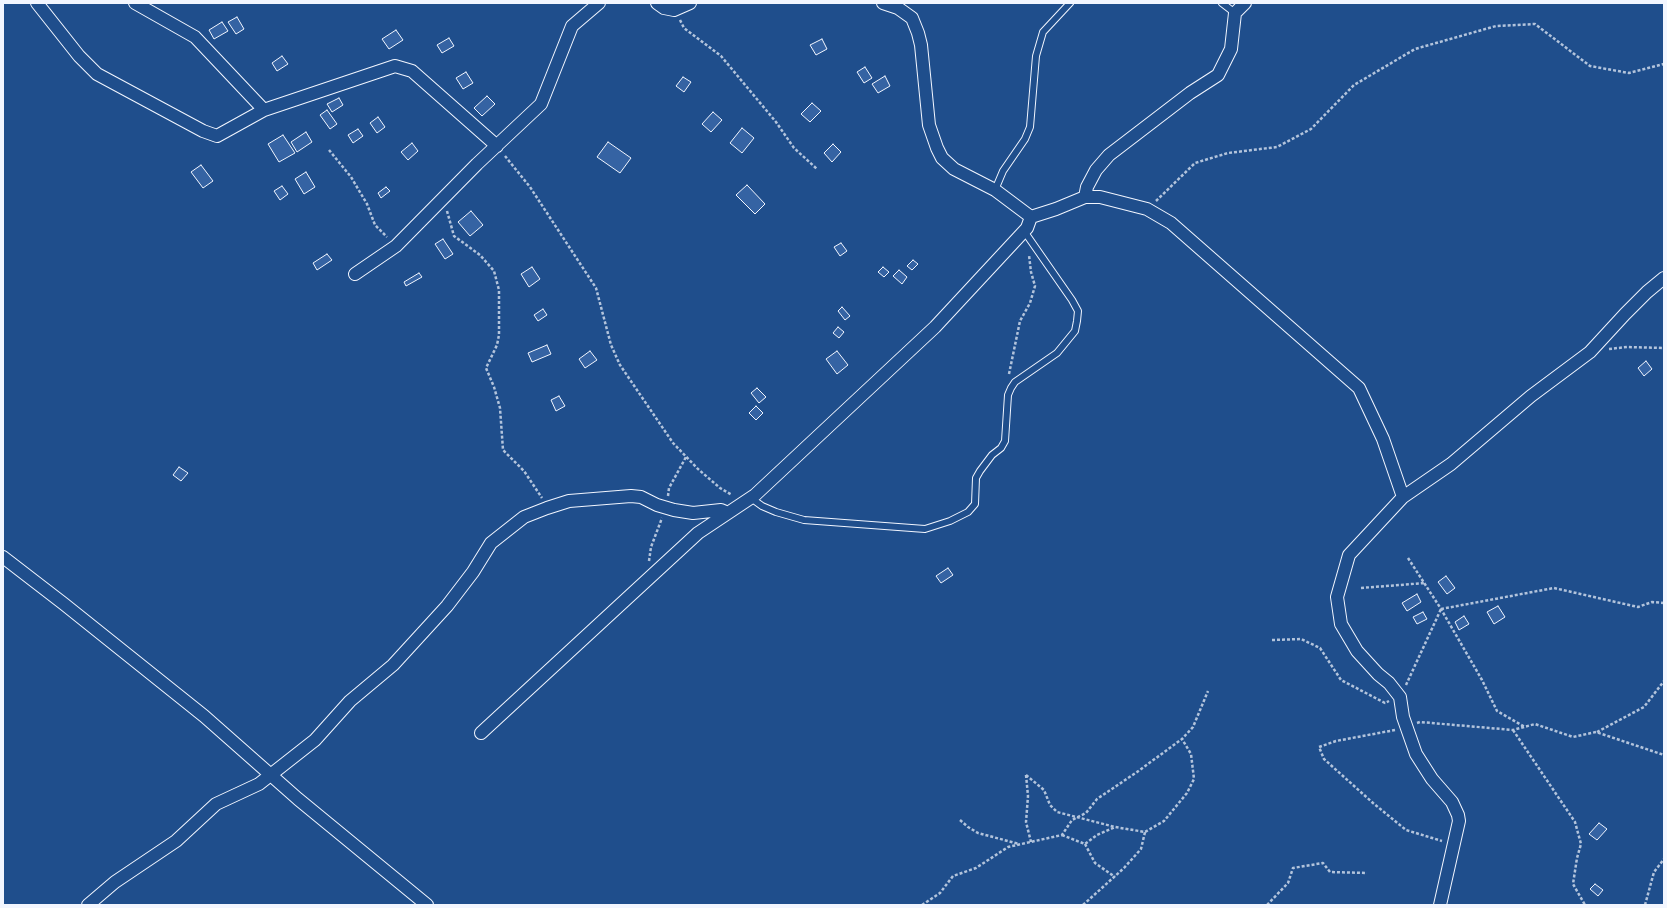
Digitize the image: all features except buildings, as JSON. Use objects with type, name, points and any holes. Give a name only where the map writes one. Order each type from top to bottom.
[{"type":"street","points":[[37,3],[79,56],[97,74],[202,131],[217,136],[264,110],[395,66],[412,71],[497,146]]},
{"type":"street","points":[[135,3],[195,37],[264,110]]},
{"type":"street","points":[[355,274],[396,246],[541,104],[572,26],[599,3]]},
{"type":"street","points":[[658,3],[664,8],[674,10],[690,3]]},
{"type":"street","points":[[883,3],[898,8],[912,18],[918,33],[921,45],[929,125],[942,158],[954,169],[995,190],[1031,217]]},
{"type":"street","points":[[1085,197],[1087,187],[1096,170],[1109,155],[1190,93],[1218,76],[1231,49],[1235,13],[1245,3]]},
{"type":"street","points":[[1031,217],[1085,197],[1100,197],[1147,209],[1171,223],[1359,388],[1383,439],[1403,497]]},
{"type":"street","points":[[481,733],[698,533],[748,500],[935,327],[1024,231],[1029,224],[1031,217]]},
{"type":"street","points":[[1440,905],[1459,821],[1458,815],[1452,802],[1432,779],[1416,754],[1403,717],[1400,697],[1389,683],[1378,674],[1357,651],[1341,624],[1337,597],[1350,555],[1403,497],[1451,464],[1531,396],[1594,348],[1642,297],[1664,278]]},
{"type":"street","points":[[88,905],[115,882],[171,845],[216,804],[251,789],[272,775],[315,740],[350,701],[393,665],[447,606],[473,572],[491,543],[524,517],[569,501],[631,496],[641,497],[657,505],[674,510],[693,513],[721,510],[728,513]]},
{"type":"street","points":[[3,557],[198,711],[427,905]]},
{"type":"lane","points":[[995,190],[1006,168],[1025,139],[1030,127],[1036,56],[1043,32],[1070,3]]},
{"type":"lane","points":[[1222,3],[1235,13]]},
{"type":"lane","points":[[748,500],[776,512],[818,522],[925,529],[950,521],[968,512],[975,504],[976,478],[978,474],[984,464],[1001,448],[1006,441],[1008,395],[1011,388],[1015,382],[1056,353],[1074,331],[1077,321],[1078,311],[1072,300],[1024,231]]},
{"type":"path","points":[[674,10],[684,28],[721,56],[776,122],[794,148],[817,170]]},
{"type":"path","points":[[1147,209],[1195,163],[1228,153],[1278,147],[1311,129],[1354,85],[1415,49],[1496,26],[1535,24],[1590,66],[1629,73],[1664,64]]},
{"type":"path","points":[[497,146],[530,187],[596,288],[611,345],[620,365],[672,443],[720,488],[748,500]]},
{"type":"path","points":[[329,150],[351,178],[367,204],[376,225],[396,246]]},
{"type":"path","points":[[445,197],[454,236],[480,255],[494,271],[499,290],[499,335],[486,368],[494,387],[500,408],[503,450],[524,471],[539,491],[547,508]]},
{"type":"path","points":[[1011,388],[1008,378],[1015,341],[1020,321],[1030,304],[1035,286],[1028,258],[1032,243]]},
{"type":"path","points":[[1594,348],[1664,348]]},
{"type":"path","points":[[1408,558],[1442,609],[1482,680],[1497,711],[1526,727]]},
{"type":"path","points":[[1361,588],[1425,583]]},
{"type":"path","points":[[1442,609],[1554,588],[1638,607],[1652,602],[1664,603]]},
{"type":"path","points":[[1272,640],[1301,639],[1320,648],[1341,680],[1385,703],[1400,697],[1442,609]]},
{"type":"path","points":[[1454,844],[1406,830],[1373,803],[1324,758],[1319,747],[1336,741],[1407,728],[1420,722],[1513,730],[1535,724],[1573,737],[1596,732],[1644,707],[1664,681]]},
{"type":"path","points":[[1062,835],[1072,820],[1086,813],[1097,799],[1182,739],[1193,727],[1208,691]]},
{"type":"path","points":[[1513,730],[1575,822],[1581,844],[1573,884],[1585,905]]},
{"type":"path","points":[[1596,732],[1645,750],[1664,755]]},
{"type":"path","points":[[1032,842],[1026,822],[1028,796],[1026,775],[1044,790],[1050,805],[1057,812],[1079,816],[1115,827],[1145,832],[1164,821],[1187,793],[1194,779],[1191,754],[1182,739]]},
{"type":"path","points":[[960,820],[978,833],[1020,844]]},
{"type":"path","points":[[1085,844],[1097,835],[1115,827]]},
{"type":"path","points":[[1083,905],[1115,877],[1141,849],[1145,832]]},
{"type":"path","points":[[922,905],[940,893],[953,876],[976,868],[1008,847],[1062,835],[1085,844],[1095,863],[1115,877]]},
{"type":"path","points":[[1645,905],[1654,872],[1664,859]]},
{"type":"path","points":[[1267,905],[1288,883],[1293,868],[1323,863],[1330,872],[1367,873]]}]
